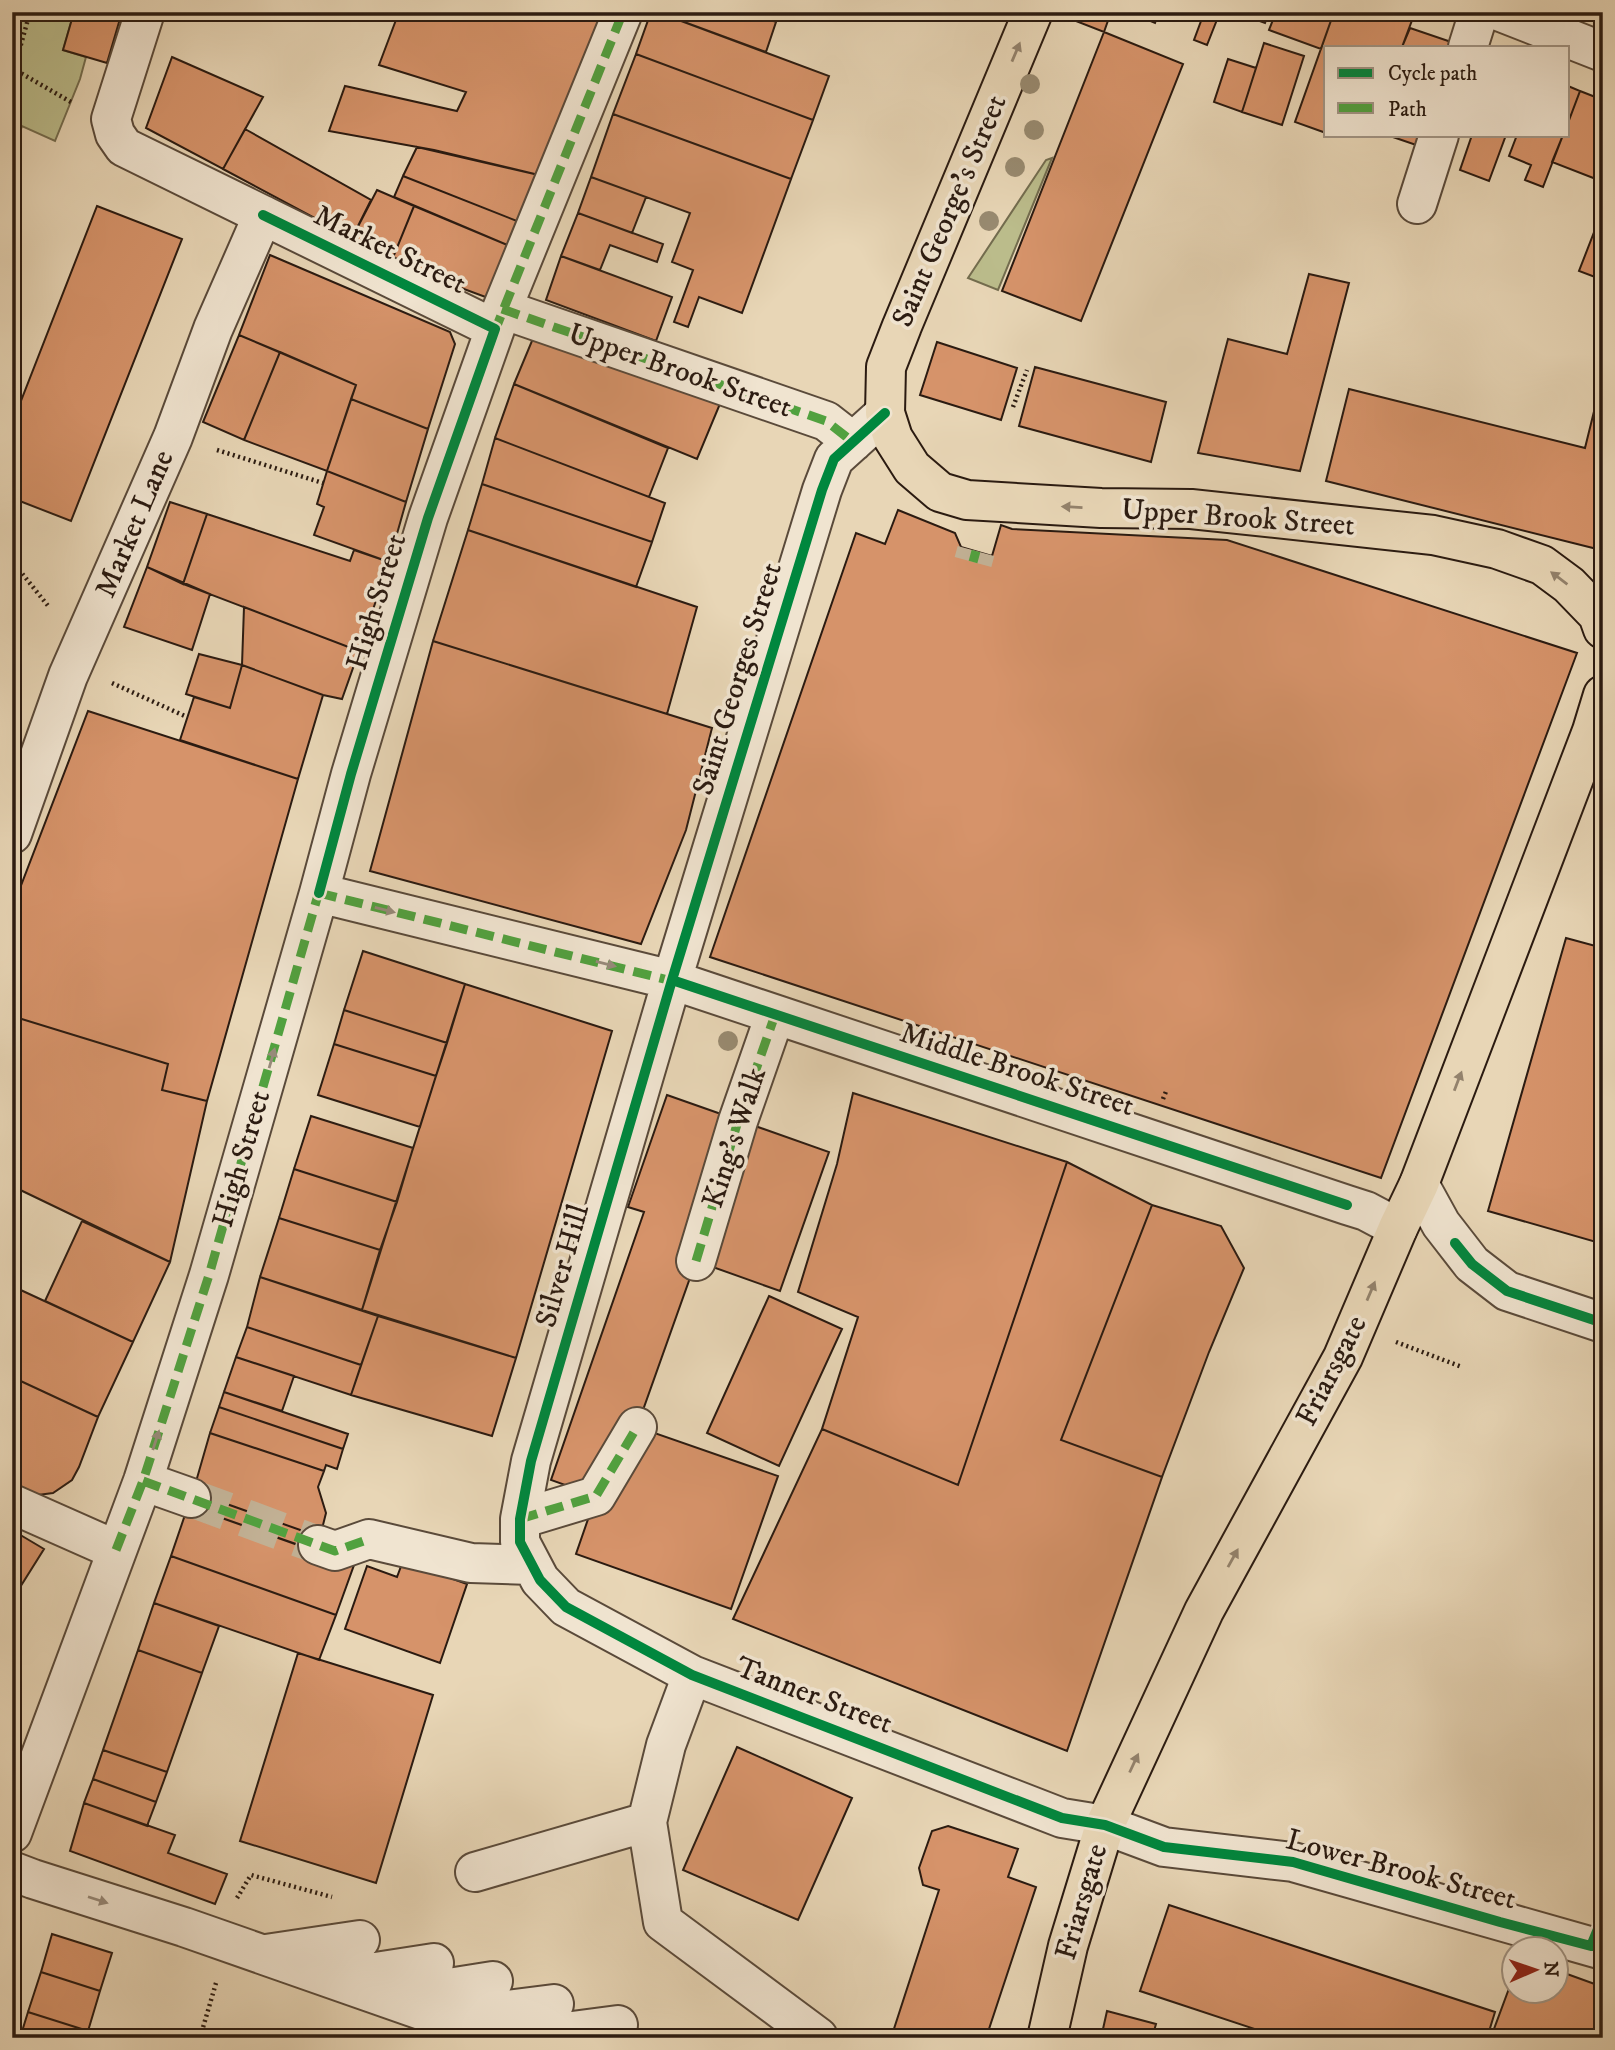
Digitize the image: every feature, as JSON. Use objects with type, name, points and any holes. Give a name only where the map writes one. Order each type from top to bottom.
[{"type":"main road","name":"Saint George's Street","points":[[885,413],[886,367],[1033,12]]},
{"type":"main road","name":"Upper Brook Street","points":[[885,413],[892,438],[912,468],[940,492],[967,500],[1101,508],[1191,509],[1433,535],[1497,549],[1542,565],[1569,585],[1598,615],[1603,628]]},
{"type":"main road","name":"Friarsgate","points":[[1046,2038],[1068,1946],[1105,1825],[1204,1611],[1343,1357],[1419,1184],[1597,732],[1603,695]]},
{"type":"street","points":[[111,119],[145,12]]},
{"type":"street","name":"High Street","points":[[12,1833],[143,1481],[209,1275],[351,774],[428,518],[499,319],[623,12]]},
{"type":"street","points":[[1468,46],[1479,12]]},
{"type":"street","points":[[1501,12],[1603,52]]},
{"type":"street","name":"Market Street","points":[[111,119],[115,134],[124,146],[262,215],[499,319]]},
{"type":"street","points":[[1417,204],[1439,136]]},
{"type":"street","name":"Market Lane","points":[[12,834],[68,676],[173,436],[213,329],[262,215]]},
{"type":"street","name":"Upper Brook Street","points":[[499,319],[826,421],[853,442]]},
{"type":"street","name":"Saint Georges Street","points":[[672,980],[822,489],[834,459],[885,413]]},
{"type":"street","name":"Middle Brook Street","points":[[319,894],[672,980],[1366,1211],[1398,1228]]},
{"type":"street","name":"Silver Hill","points":[[531,1565],[520,1542],[520,1519],[531,1461],[672,980]]},
{"type":"street","name":"King's Walk","points":[[696,1261],[738,1121],[775,1015]]},
{"type":"street","points":[[1419,1184],[1441,1224],[1472,1264],[1507,1291],[1603,1323]]},
{"type":"street","points":[[520,1519],[596,1496],[637,1427]]},
{"type":"street","points":[[143,1481],[191,1498]]},
{"type":"street","points":[[12,1504],[117,1550]]},
{"type":"street","points":[[318,1545],[335,1551],[369,1539],[471,1563],[531,1565]]},
{"type":"street","name":"Tanner Street","points":[[531,1565],[550,1593],[566,1607],[692,1675],[1062,1818],[1105,1825]]},
{"type":"street","points":[[692,1675],[666,1745],[647,1822],[663,1922],[808,2037]]},
{"type":"street","points":[[475,1872],[647,1822]]},
{"type":"street","name":"Lower Brook Street","points":[[1105,1825],[1164,1847],[1293,1862],[1500,1922],[1599,1938]]},
{"type":"street","points":[[12,1871],[184,1927],[501,2038]]},
{"type":"street","points":[[260,1954],[360,1940]]},
{"type":"street","points":[[331,1979],[434,1963]]},
{"type":"street","points":[[387,1998],[493,1981]]},
{"type":"street","points":[[445,2018],[554,2004]]},
{"type":"street","points":[[519,2038],[618,2025]]},
{"type":"path","points":[[12,77],[30,12]]},
{"type":"path","points":[[13,68],[71,102],[111,119]]},
{"type":"path","points":[[1013,407],[1027,370]]},
{"type":"path","points":[[173,436],[323,483]]},
{"type":"path","points":[[82,648],[101,677],[187,717]]},
{"type":"path","points":[[1392,1340],[1462,1367]]},
{"type":"path","points":[[230,1909],[251,1875],[341,1900]]},
{"type":"green space","points":[[12,12],[74,12],[63,50],[86,57],[55,141],[22,126],[12,156]]},
{"type":"green space","points":[[1052,158],[998,290],[968,278],[1046,160]]},
{"type":"building","points":[[74,12],[122,12],[107,63],[63,50]]},
{"type":"building","points":[[399,12],[604,12],[543,176],[434,150],[329,131],[345,86],[457,111],[466,92],[379,65]]},
{"type":"building","points":[[651,12],[829,76],[813,120],[636,54]]},
{"type":"building","points":[[657,12],[753,12],[776,22],[766,52]]},
{"type":"building","points":[[1065,12],[1111,12],[1104,32],[1063,16]]},
{"type":"building","points":[[1143,12],[1159,12],[1155,23],[1141,17]]},
{"type":"building","points":[[1202,12],[1220,12],[1207,45],[1194,40],[1204,13]]},
{"type":"building","points":[[1235,12],[1269,12],[1265,23]]},
{"type":"building","points":[[1276,12],[1334,12],[1321,49],[1269,30]]},
{"type":"building","points":[[1334,12],[1408,12],[1414,15],[1402,46],[1324,46],[1324,132],[1295,122]]},
{"type":"building","points":[[1410,28],[1463,46],[1402,46]]},
{"type":"building","points":[[1104,32],[1183,64],[1081,321],[1002,291]]},
{"type":"building","points":[[1264,43],[1304,56],[1282,125],[1242,112]]},
{"type":"building","points":[[636,54],[813,120],[791,179],[613,114]]},
{"type":"building","points":[[172,57],[263,97],[223,169],[146,128]]},
{"type":"building","points":[[1228,59],[1256,68],[1242,112],[1214,102]]},
{"type":"building","points":[[1570,87],[1580,91],[1570,118]]},
{"type":"building","points":[[1580,91],[1603,100],[1601,181],[1552,162],[1563,136],[1570,136],[1570,118]]},
{"type":"building","points":[[613,114],[791,179],[742,313],[699,297],[688,327],[674,322],[693,270],[672,262],[690,213],[591,177]]},
{"type":"building","points":[[245,129],[371,200],[352,238],[223,169]]},
{"type":"building","points":[[1390,136],[1422,136],[1419,146]]},
{"type":"building","points":[[1472,136],[1506,136],[1489,181],[1460,170]]},
{"type":"building","points":[[1517,136],[1563,136],[1543,187],[1525,180],[1531,165],[1509,156]]},
{"type":"building","points":[[417,147],[543,176],[527,225],[403,176]]},
{"type":"building","points":[[403,176],[527,225],[517,249],[394,197]]},
{"type":"building","points":[[591,177],[646,197],[632,233],[578,213]]},
{"type":"building","points":[[377,190],[414,206],[392,260],[352,238]]},
{"type":"building","points":[[97,206],[182,239],[71,521],[12,498],[12,424]]},
{"type":"building","points":[[414,206],[517,249],[499,302],[392,260]]},
{"type":"building","points":[[1603,209],[1603,280],[1579,271]]},
{"type":"building","points":[[578,213],[663,244],[657,262],[610,245],[600,270],[561,256]]},
{"type":"building","points":[[270,255],[450,332],[455,344],[428,429],[351,399],[356,385],[239,335]]},
{"type":"building","points":[[561,256],[672,297],[656,341],[546,300]]},
{"type":"building","points":[[1309,274],[1349,283],[1300,471],[1198,453],[1228,339],[1287,354]]},
{"type":"building","points":[[539,324],[722,399],[697,459],[514,384]]},
{"type":"building","points":[[239,335],[280,352],[244,440],[203,422]]},
{"type":"building","points":[[937,342],[1017,368],[1001,420],[920,395]]},
{"type":"building","points":[[280,352],[356,385],[327,471],[244,440]]},
{"type":"building","points":[[1035,367],[1166,402],[1151,462],[1019,426]]},
{"type":"building","points":[[514,384],[668,448],[649,497],[495,438]]},
{"type":"building","points":[[1600,387],[1603,388],[1601,550],[1326,481],[1349,389],[1585,448]]},
{"type":"building","points":[[351,399],[428,429],[406,502],[327,471]]},
{"type":"building","points":[[495,438],[665,503],[652,542],[482,484]]},
{"type":"building","points":[[327,471],[406,502],[389,562],[314,535],[324,507],[317,504]]},
{"type":"building","points":[[482,484],[652,542],[636,587],[468,530]]},
{"type":"building","points":[[170,502],[207,514],[183,584],[147,567]]},
{"type":"building","points":[[898,510],[955,533],[961,547],[992,556],[1001,525],[1012,529],[1227,540],[1577,653],[1381,1178],[710,957],[856,533],[885,544]]},
{"type":"building","points":[[207,514],[350,561],[354,550],[389,562],[359,651],[183,584]]},
{"type":"building","points":[[468,530],[697,607],[667,714],[433,641]]},
{"type":"building","points":[[147,567],[210,594],[192,650],[124,627]]},
{"type":"building","points":[[244,607],[359,651],[342,699],[323,695],[242,665]]},
{"type":"building","points":[[433,641],[712,728],[686,830],[641,944],[370,871]]},
{"type":"building","points":[[199,654],[242,665],[230,708],[186,694]]},
{"type":"building","points":[[242,665],[323,695],[298,779],[180,740],[194,697],[230,708]]},
{"type":"building","points":[[88,711],[298,779],[207,1101],[162,1090],[168,1064],[12,1016],[12,909]]},
{"type":"building","points":[[1566,938],[1603,948],[1603,1244],[1488,1211]]},
{"type":"building","points":[[363,951],[465,984],[447,1043],[344,1010]]},
{"type":"building","points":[[465,984],[612,1031],[516,1358],[362,1310]]},
{"type":"building","points":[[344,1010],[447,1043],[436,1076],[334,1044]]},
{"type":"building","points":[[12,1016],[168,1064],[162,1090],[207,1101],[170,1262],[12,1186]]},
{"type":"building","points":[[334,1044],[436,1076],[420,1127],[318,1095]]},
{"type":"building","points":[[853,1093],[1067,1162],[958,1485],[822,1429],[858,1317],[798,1292],[837,1164]]},
{"type":"building","points":[[667,1095],[829,1152],[780,1291],[696,1261],[637,1427],[778,1476],[731,1609],[576,1554],[596,1496],[551,1480],[644,1212],[628,1207]]},
{"type":"building","points":[[311,1116],[413,1148],[397,1202],[294,1169]]},
{"type":"building","points":[[1067,1162],[1152,1205],[1061,1440],[1162,1477],[1067,1751],[733,1619],[822,1429],[958,1485]]},
{"type":"building","points":[[294,1169],[397,1202],[380,1250],[279,1218]]},
{"type":"building","points":[[1152,1205],[1221,1226],[1244,1268],[1162,1477],[1061,1440]]},
{"type":"building","points":[[279,1218],[380,1250],[362,1310],[260,1277]]},
{"type":"building","points":[[82,1221],[170,1262],[133,1342],[45,1301]]},
{"type":"building","points":[[260,1277],[378,1316],[361,1365],[247,1327]]},
{"type":"building","points":[[12,1286],[133,1342],[98,1417],[12,1377]]},
{"type":"building","points":[[769,1296],[842,1329],[779,1466],[707,1433]]},
{"type":"building","points":[[378,1316],[516,1358],[492,1436],[351,1395]]},
{"type":"building","points":[[247,1327],[361,1365],[351,1395],[236,1357]]},
{"type":"building","points":[[236,1357],[294,1376],[282,1411],[224,1392]]},
{"type":"building","points":[[12,1377],[98,1417],[72,1480],[53,1493],[30,1496],[12,1489]]},
{"type":"building","points":[[224,1392],[348,1434],[343,1449],[219,1407]]},
{"type":"building","points":[[219,1407],[343,1449],[337,1469],[326,1465],[324,1471],[210,1433]]},
{"type":"building","points":[[210,1433],[324,1471],[318,1487],[326,1513],[320,1537],[193,1492]]},
{"type":"building","points":[[193,1492],[320,1537],[316,1551],[188,1506]]},
{"type":"building","points":[[188,1506],[354,1565],[336,1615],[171,1556]]},
{"type":"building","points":[[12,1530],[44,1549],[12,1600]]},
{"type":"building","points":[[171,1556],[336,1615],[319,1660],[154,1603]]},
{"type":"building","points":[[403,1561],[467,1584],[440,1663],[345,1629],[367,1566],[397,1577]]},
{"type":"building","points":[[154,1603],[219,1626],[202,1673],[138,1650]]},
{"type":"building","points":[[138,1650],[202,1673],[167,1772],[103,1750]]},
{"type":"building","points":[[298,1653],[433,1695],[376,1883],[240,1841]]},
{"type":"building","points":[[737,1747],[852,1798],[798,1920],[683,1870]]},
{"type":"building","points":[[103,1750],[167,1772],[156,1802],[93,1779]]},
{"type":"building","points":[[93,1779],[156,1802],[147,1826],[84,1803]]},
{"type":"building","points":[[84,1803],[175,1835],[168,1853],[227,1874],[215,1904],[70,1851]]},
{"type":"building","points":[[948,1826],[1018,1849],[1008,1877],[1036,1887],[986,2038],[891,2038],[939,1890],[923,1885],[919,1868],[932,1831]]},
{"type":"building","points":[[1169,1905],[1495,2012],[1487,2038],[1282,2038],[1140,1991]]},
{"type":"building","points":[[52,1934],[112,1953],[100,1991],[41,1972]]},
{"type":"building","points":[[41,1972],[100,1991],[88,2031],[28,2012]]},
{"type":"building","points":[[1570,1975],[1603,1987],[1603,2038],[1520,2038],[1494,2029],[1503,2004],[1570,2004]]},
{"type":"building","points":[[1107,2011],[1156,2024],[1152,2038],[1101,2038]]},
{"type":"building","points":[[28,2012],[88,2031],[85,2038],[20,2038]]},
{"type":"tunnel","points":[[973,562],[976,551]]},
{"type":"tunnel","points":[[191,1498],[318,1545]]},
{"type":"marked path","points":[[494,333],[623,12]]},
{"type":"marked path","points":[[502,309],[826,421],[853,442]]},
{"type":"marked path","points":[[973,562],[976,551]]},
{"type":"marked path","points":[[116,1550],[143,1481],[209,1275],[320,888]]},
{"type":"marked path","points":[[319,893],[676,982]]},
{"type":"marked path","points":[[696,1261],[738,1121],[775,1015]]},
{"type":"marked path","points":[[520,1519],[596,1496],[637,1427]]},
{"type":"marked path","points":[[143,1481],[335,1551],[369,1539]]},
{"type":"cycle path","points":[[263,215],[495,329],[428,518],[351,774],[319,893]]},
{"type":"cycle path","points":[[885,413],[834,459],[822,490],[672,980],[531,1461],[520,1519],[520,1542],[540,1580],[566,1607],[692,1675],[1062,1818],[1105,1825],[1164,1847],[1293,1862],[1591,1946],[1603,1917]]},
{"type":"cycle path","points":[[672,980],[1347,1205]]},
{"type":"cycle path","points":[[1455,1243],[1472,1264],[1507,1291],[1603,1323]]}]
